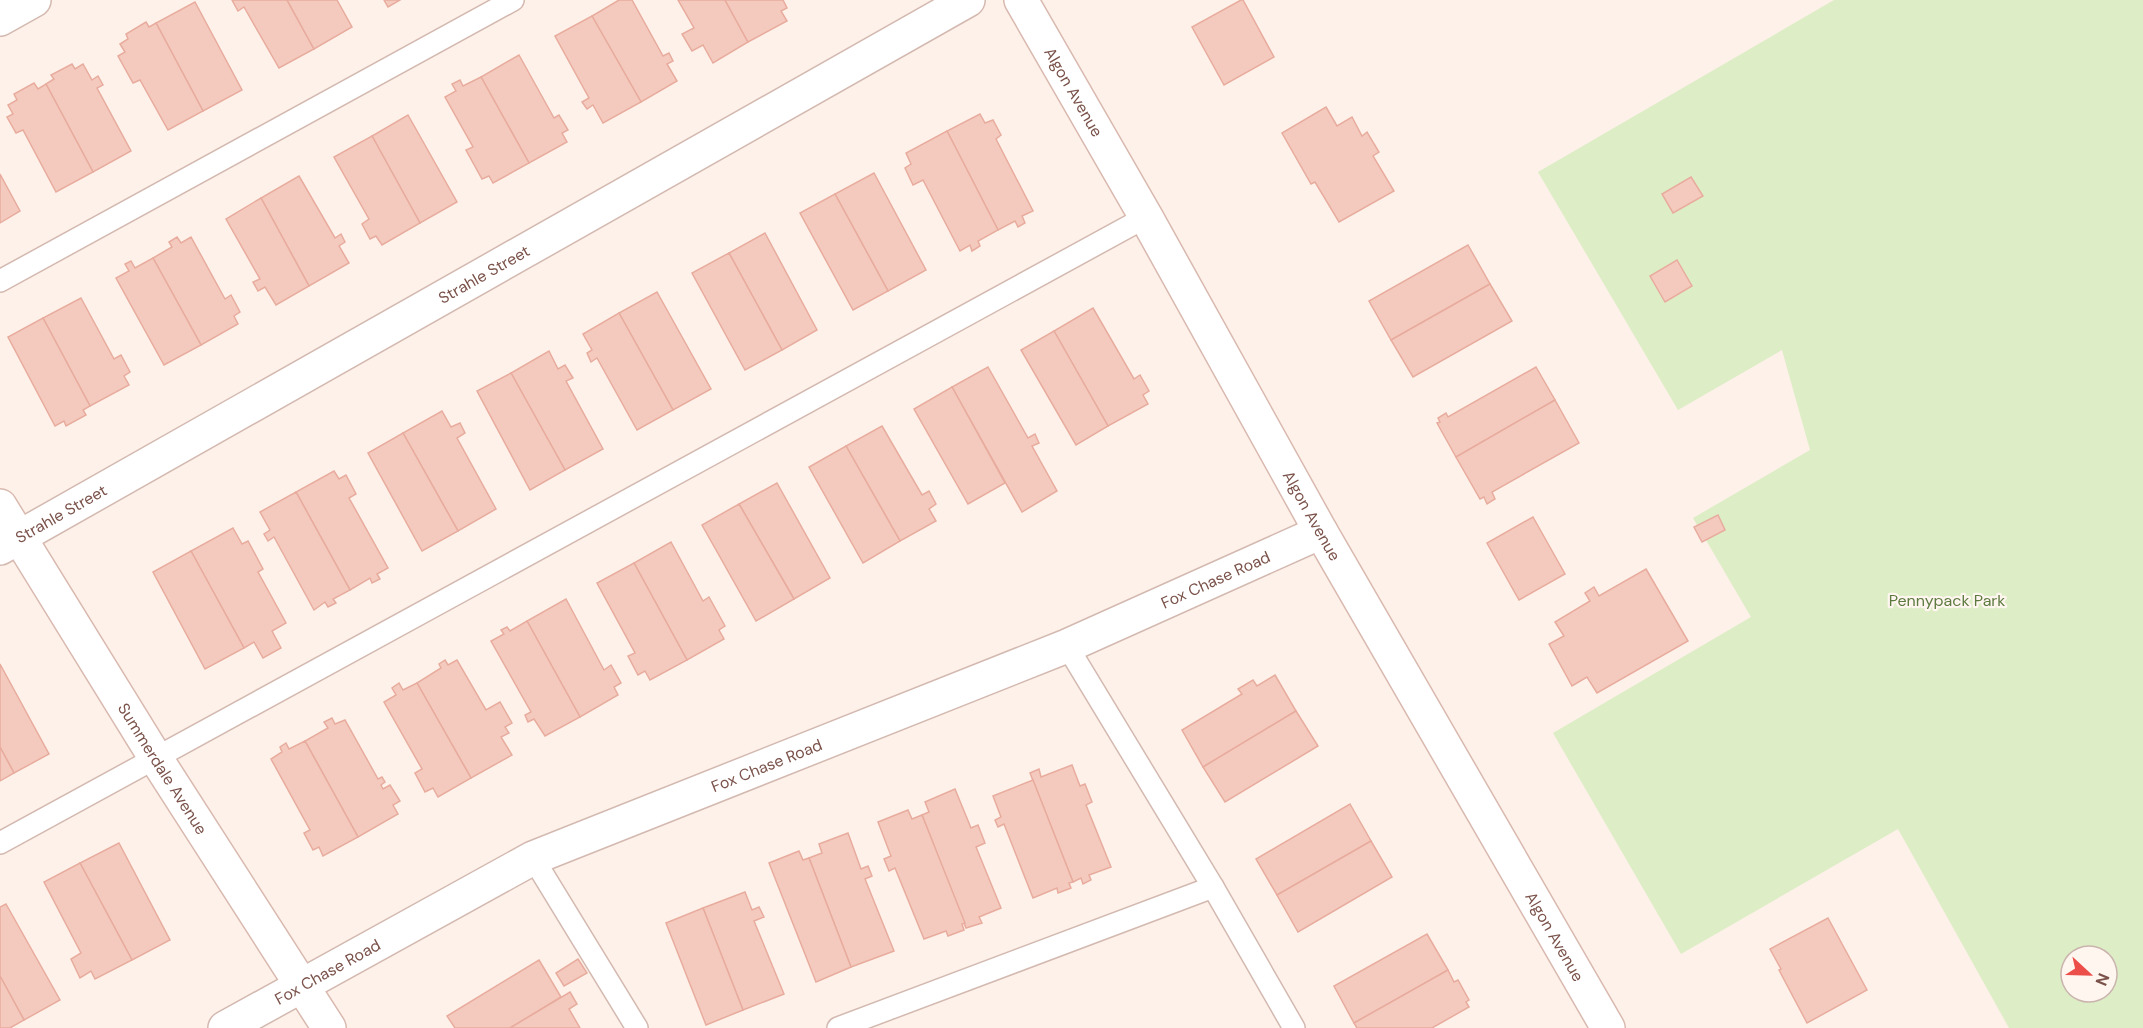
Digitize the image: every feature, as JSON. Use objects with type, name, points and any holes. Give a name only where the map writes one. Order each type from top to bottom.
[{"type":"street","points":[[0,19],[34,0]]},
{"type":"street","name":"Strahle Street","points":[[10,542],[968,0]]},
{"type":"street","name":"Algon Avenue","points":[[1021,0],[1146,217],[1322,532],[1608,1028]]},
{"type":"street","name":"Summerdale Avenue","points":[[0,506],[10,542],[155,757],[303,984],[329,1028]]},
{"type":"street","name":"Fox Chase Road","points":[[225,1028],[533,858],[1067,646],[1322,532]]},
{"type":"lane","points":[[0,280],[513,0]]},
{"type":"lane","points":[[0,843],[1146,217]]},
{"type":"lane","points":[[1067,646],[1213,887],[1294,1028]]},
{"type":"lane","points":[[533,858],[638,1028]]},
{"type":"lane","points":[[838,1028],[1213,887]]},
{"type":"green space","name":"Pennypack Park","points":[[1834,0],[2143,0],[2143,1028],[2009,1028],[1898,829],[1681,954],[1553,733],[1751,617],[1693,518],[1810,450],[1782,350],[1678,410],[1538,172]]},
{"type":"building","points":[[232,0],[287,0],[314,49],[279,68],[244,7],[238,11]]},
{"type":"building","points":[[287,0],[337,0],[352,27],[314,49]]},
{"type":"building","points":[[384,0],[400,0],[388,7]]},
{"type":"building","points":[[619,0],[632,0],[663,56],[669,53],[673,61],[667,64],[677,81],[641,102],[592,16]]},
{"type":"building","points":[[678,0],[725,0],[748,42],[713,63],[703,45],[692,51],[682,34],[694,28]]},
{"type":"building","points":[[725,0],[783,0],[787,8],[781,11],[787,21],[748,42]]},
{"type":"building","points":[[1241,0],[1274,57],[1224,85],[1192,27]]},
{"type":"building","points":[[195,2],[242,90],[203,111],[156,23]]},
{"type":"building","points":[[592,16],[641,102],[603,123],[593,105],[587,109],[582,102],[589,98],[555,36]]},
{"type":"building","points":[[146,22],[149,27],[156,23],[203,111],[168,130],[140,80],[133,83],[118,56],[125,52],[120,44],[128,39],[126,34]]},
{"type":"building","points":[[519,55],[554,118],[559,115],[568,130],[562,133],[567,142],[529,163],[481,77]]},
{"type":"building","points":[[72,64],[75,69],[83,64],[92,80],[98,76],[103,85],[97,88],[131,151],[93,172],[46,84],[54,79],[51,75]]},
{"type":"building","points":[[481,77],[529,163],[493,183],[489,176],[482,179],[466,150],[473,147],[445,97],[456,91],[452,84],[460,80],[463,86]]},
{"type":"building","points":[[34,83],[38,89],[46,84],[93,172],[56,192],[23,130],[16,133],[7,117],[13,114],[8,105],[17,100],[14,94]]},
{"type":"building","points":[[1326,107],[1337,126],[1352,117],[1362,136],[1367,132],[1379,152],[1373,156],[1394,191],[1339,222],[1315,182],[1311,184],[1282,133]]},
{"type":"building","points":[[980,114],[985,123],[993,120],[1001,135],[996,139],[1033,211],[1022,216],[1025,223],[1018,227],[1015,221],[998,230],[947,131]]},
{"type":"building","points":[[408,115],[457,202],[420,223],[372,136]]},
{"type":"building","points":[[947,131],[998,230],[978,241],[980,246],[972,251],[970,245],[960,251],[923,180],[913,185],[905,168],[911,164],[906,153]]},
{"type":"building","points":[[372,136],[420,223],[382,245],[376,236],[370,239],[362,224],[369,219],[334,157]]},
{"type":"building","points":[[874,173],[926,270],[888,291],[835,194]]},
{"type":"building","points":[[0,174],[20,211],[0,223]]},
{"type":"building","points":[[299,176],[335,238],[341,234],[345,242],[339,246],[349,263],[309,286],[261,198]]},
{"type":"building","points":[[1691,177],[1703,196],[1673,213],[1662,194]]},
{"type":"building","points":[[835,194],[888,291],[853,310],[800,213]]},
{"type":"building","points":[[261,198],[309,286],[276,305],[265,287],[258,291],[253,282],[260,279],[226,219]]},
{"type":"building","points":[[765,233],[817,330],[782,350],[729,253]]},
{"type":"building","points":[[177,237],[181,243],[191,237],[225,299],[231,295],[240,312],[234,316],[238,324],[201,345],[153,258],[172,247],[169,242]]},
{"type":"building","points":[[1468,245],[1490,284],[1391,340],[1369,301]]},
{"type":"building","points":[[729,253],[782,350],[745,370],[692,273]]},
{"type":"building","points":[[153,258],[201,345],[164,365],[116,278],[129,271],[125,264],[131,261],[135,268]]},
{"type":"building","points":[[1677,260],[1692,286],[1665,302],[1650,276]]},
{"type":"building","points":[[1490,284],[1512,321],[1413,377],[1391,340]]},
{"type":"building","points":[[657,292],[711,389],[673,410],[619,313]]},
{"type":"building","points":[[81,298],[114,359],[121,355],[130,372],[124,376],[129,385],[90,406],[43,318]]},
{"type":"building","points":[[1093,308],[1134,379],[1140,375],[1149,391],[1143,395],[1148,404],[1108,426],[1054,331]]},
{"type":"building","points":[[619,313],[673,410],[637,430],[597,358],[591,362],[587,353],[592,350],[583,334]]},
{"type":"building","points":[[43,318],[90,406],[83,410],[86,415],[66,426],[64,421],[55,426],[8,337]]},
{"type":"building","points":[[1054,331],[1108,426],[1076,445],[1021,350]]},
{"type":"building","points":[[549,351],[558,369],[565,365],[573,378],[566,381],[603,449],[565,470],[511,373]]},
{"type":"building","points":[[988,367],[1028,438],[1035,434],[1039,443],[1032,446],[1057,491],[1022,512],[952,387]]},
{"type":"building","points":[[1536,367],[1555,400],[1456,457],[1437,423],[1440,422],[1438,418],[1446,413],[1448,417]]},
{"type":"building","points":[[511,373],[565,470],[530,490],[477,391]]},
{"type":"building","points":[[952,387],[1005,483],[968,504],[914,409]]},
{"type":"building","points":[[1555,400],[1579,443],[1492,492],[1495,499],[1487,504],[1484,497],[1480,499],[1456,457]]},
{"type":"building","points":[[442,411],[451,427],[460,423],[465,433],[457,438],[496,509],[458,531],[403,433]]},
{"type":"building","points":[[882,426],[922,495],[929,491],[936,504],[929,509],[936,521],[900,541],[846,446]]},
{"type":"building","points":[[403,433],[458,531],[422,551],[368,453]]},
{"type":"building","points":[[846,446],[900,541],[863,563],[809,467]]},
{"type":"building","points":[[334,471],[339,479],[346,475],[356,494],[349,498],[388,568],[377,574],[380,579],[372,583],[370,578],[350,590],[296,492]]},
{"type":"building","points":[[777,483],[830,578],[794,599],[739,504]]},
{"type":"building","points":[[296,492],[350,590],[333,599],[336,603],[328,607],[325,602],[314,610],[274,537],[268,541],[264,534],[270,530],[260,512]]},
{"type":"building","points":[[739,504],[794,599],[756,621],[702,525]]},
{"type":"building","points":[[1718,515],[1725,530],[1702,542],[1694,527]]},
{"type":"building","points":[[1533,517],[1565,574],[1519,600],[1487,543]]},
{"type":"building","points":[[233,528],[242,544],[248,541],[263,569],[258,572],[286,623],[272,631],[281,648],[263,658],[254,642],[244,648],[191,551]]},
{"type":"building","points":[[671,542],[703,601],[709,597],[725,626],[719,630],[724,639],[687,660],[634,563]]},
{"type":"building","points":[[191,551],[244,648],[205,669],[153,572]]},
{"type":"building","points":[[634,563],[687,660],[650,680],[645,671],[638,675],[628,656],[635,653],[597,583]]},
{"type":"building","points":[[1646,569],[1688,641],[1597,693],[1587,677],[1572,686],[1549,644],[1564,636],[1555,622],[1590,601],[1585,593],[1594,587],[1599,596]]},
{"type":"building","points":[[566,599],[604,670],[611,665],[621,683],[614,687],[618,695],[580,717],[527,621]]},
{"type":"building","points":[[527,621],[580,717],[545,736],[534,719],[528,722],[525,715],[531,712],[491,641],[504,634],[501,630],[507,627],[510,631]]},
{"type":"building","points":[[445,660],[448,665],[457,660],[486,710],[500,702],[512,723],[505,727],[509,733],[501,737],[512,755],[471,778],[417,683],[441,668],[439,664]]},
{"type":"building","points":[[0,664],[49,754],[14,773],[0,747]]},
{"type":"building","points":[[1275,675],[1296,711],[1203,767],[1182,730],[1242,694],[1238,689],[1253,680],[1257,686]]},
{"type":"building","points":[[399,683],[403,690],[417,683],[471,778],[438,797],[433,788],[425,792],[415,773],[422,769],[384,702],[396,695],[392,688]]},
{"type":"building","points":[[1296,711],[1318,746],[1225,802],[1203,767]]},
{"type":"building","points":[[332,718],[335,724],[345,720],[378,779],[382,777],[385,782],[381,785],[383,789],[390,785],[400,801],[393,805],[398,814],[358,837],[305,741],[328,728],[324,722]]},
{"type":"building","points":[[305,741],[358,837],[323,856],[319,847],[313,850],[304,833],[310,830],[271,759],[282,752],[280,747],[286,743],[289,749]]},
{"type":"building","points":[[0,747],[14,773],[0,781]]},
{"type":"building","points":[[1072,765],[1080,786],[1085,784],[1092,802],[1086,805],[1111,867],[1089,875],[1091,880],[1083,884],[1081,878],[1073,882],[1030,773],[1039,769],[1041,777]]},
{"type":"building","points":[[1033,780],[1073,882],[1069,883],[1071,888],[1058,893],[1057,888],[1033,898],[1004,824],[998,827],[995,820],[1001,817],[993,796]]},
{"type":"building","points":[[955,789],[971,828],[978,825],[985,843],[976,847],[1001,908],[979,917],[982,923],[966,928],[922,815],[929,812],[925,802]]},
{"type":"building","points":[[1350,804],[1371,841],[1277,895],[1256,859]]},
{"type":"building","points":[[908,810],[912,819],[922,815],[965,923],[962,924],[964,930],[948,936],[946,931],[924,939],[895,868],[889,871],[884,859],[891,856],[878,822]]},
{"type":"building","points":[[848,833],[861,869],[868,866],[872,876],[865,879],[894,951],[851,967],[809,858],[822,853],[819,844]]},
{"type":"building","points":[[1371,841],[1392,877],[1298,932],[1277,895]]},
{"type":"building","points":[[119,843],[170,940],[132,960],[80,863]]},
{"type":"building","points":[[799,851],[803,860],[809,858],[851,967],[816,982],[769,863]]},
{"type":"building","points":[[80,863],[132,960],[95,979],[91,971],[80,978],[71,959],[81,953],[44,882]]},
{"type":"building","points":[[745,892],[752,910],[759,907],[764,917],[754,921],[784,994],[743,1010],[703,908]]},
{"type":"building","points":[[6,904],[60,1000],[24,1020],[0,976],[0,907]]},
{"type":"building","points":[[703,908],[743,1010],[706,1025],[666,923]]},
{"type":"building","points":[[1828,918],[1867,990],[1807,1023],[1770,949]]},
{"type":"building","points":[[1427,934],[1448,970],[1354,1023],[1334,986]]},
{"type":"building","points":[[578,959],[587,973],[564,986],[556,973]]},
{"type":"building","points":[[539,960],[561,997],[510,1028],[455,1028],[447,1016]]},
{"type":"building","points":[[1448,970],[1454,982],[1458,980],[1469,1000],[1466,1002],[1469,1007],[1432,1028],[1357,1028],[1354,1023]]},
{"type":"building","points":[[0,976],[24,1020],[10,1028],[0,1028]]},
{"type":"building","points":[[570,992],[577,1004],[569,1009],[580,1028],[510,1028]]}]
